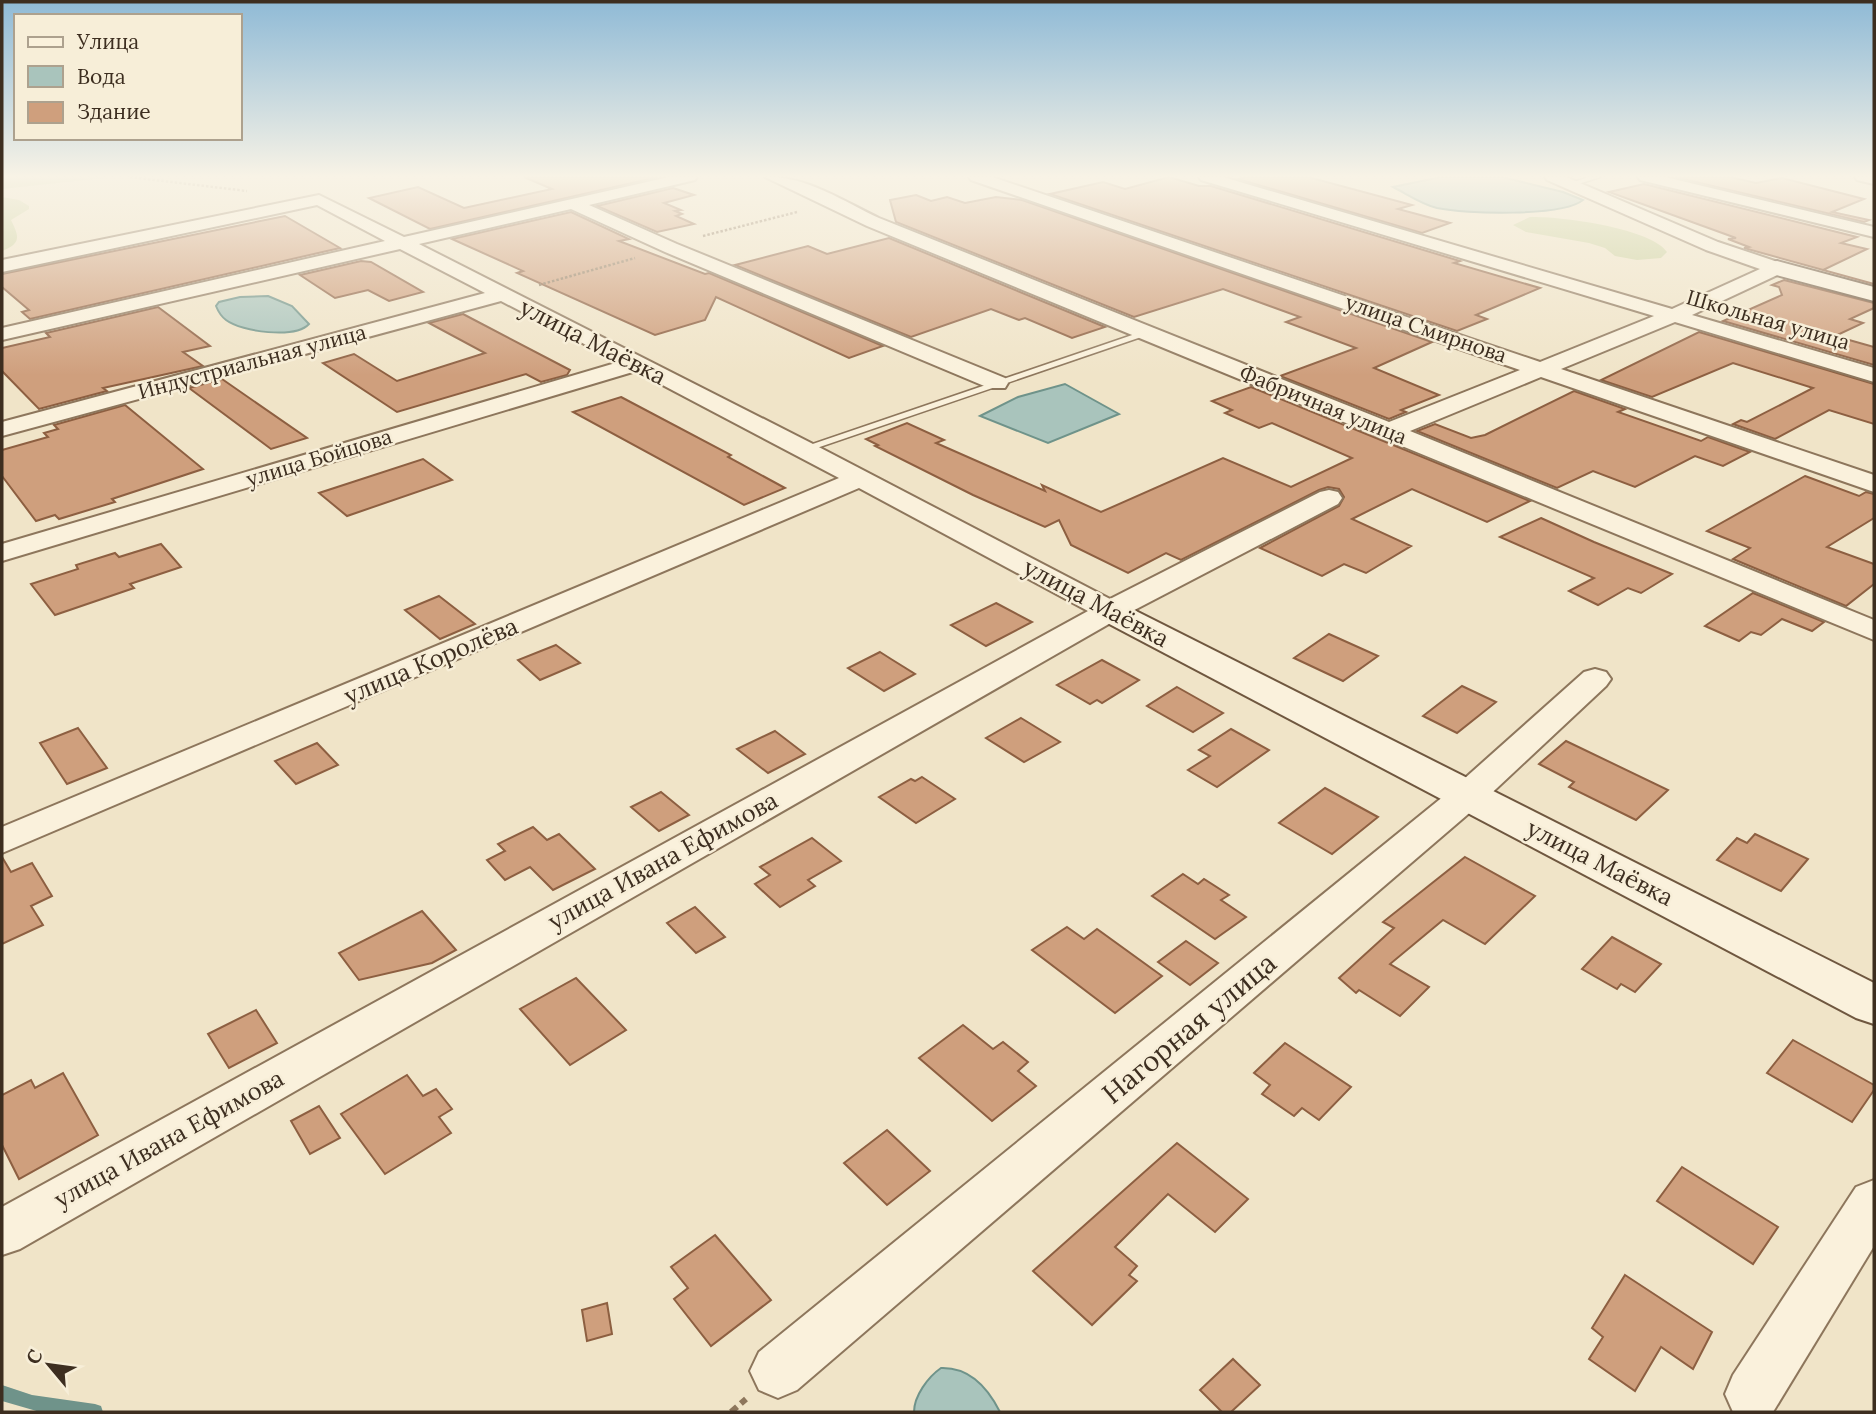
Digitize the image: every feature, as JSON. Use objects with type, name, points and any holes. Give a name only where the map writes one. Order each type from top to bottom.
[{"type":"street","name":"улица Маёвка","points":[[2,265],[109,243]]},
{"type":"street","points":[[2,334],[400,243]]},
{"type":"street","name":"улица Маёвка","points":[[400,243],[804,449],[1110,611],[1874,1005]]},
{"type":"street","points":[[660,243],[997,383]]},
{"type":"street","name":"Фабричная улица","points":[[924,243],[1874,631]]},
{"type":"street","name":"улица Смирнова","points":[[1172,243],[1874,484]]},
{"type":"street","name":"Школьная улица","points":[[1428,243],[1874,374]]},
{"type":"street","points":[[1705,243],[1777,268],[1874,294]]},
{"type":"street","points":[[1389,431],[1673,316],[1777,268]]},
{"type":"street","name":"Индустриальная улица","points":[[2,429],[501,295]]},
{"type":"street","name":"улица Бойцова","points":[[2,553],[638,364]]},
{"type":"street","name":"улица Королёва","points":[[2,841],[859,479]]},
{"type":"street","name":"улица Ивана Ефимова","points":[[2,1233],[1110,611],[1329,498]]},
{"type":"street","name":"Нагорная улица","points":[[778,1371],[1468,795],[1595,679]]},
{"type":"street","points":[[1753,1394],[1874,1202]]},
{"type":"lane","points":[[804,449],[1145,334]]},
{"type":"green space","points":[[2,243],[15,243],[9,248],[2,251]]},
{"type":"green space","points":[[1589,243],[1656,243],[1667,252],[1661,258],[1637,260],[1615,256],[1605,248]]},
{"type":"water","points":[[268,296],[292,306],[309,324],[302,329],[281,332],[244,328],[226,320],[216,306],[219,302],[240,297]]},
{"type":"water","points":[[1065,384],[1119,414],[1048,443],[980,416],[1018,397]]},
{"type":"water","points":[[941,1368],[969,1375],[984,1387],[1000,1412],[914,1412],[916,1400],[923,1387]]},
{"type":"building","points":[[153,243],[331,243],[340,248],[30,319],[22,312],[29,310],[2,287],[2,274]]},
{"type":"building","points":[[461,243],[624,243],[705,274],[709,273],[883,346],[849,358],[716,297],[705,320],[655,335],[517,273],[523,271]]},
{"type":"building","points":[[870,243],[901,243],[1105,327],[1072,338],[1025,318],[1019,320],[991,309],[911,337],[735,265],[808,246],[827,254]]},
{"type":"building","points":[[949,243],[1146,243],[1432,342],[1374,368],[1439,395],[1401,410],[1406,412],[1389,419],[1280,376],[1356,348],[1286,322],[1300,317],[1223,289],[1134,317]]},
{"type":"building","points":[[1196,243],[1400,243],[1460,261],[1454,263],[1540,288],[1476,315],[1487,319],[1457,331]]},
{"type":"building","points":[[1738,243],[1841,243],[1867,249],[1823,270],[1744,248],[1749,247]]},
{"type":"building","points":[[361,261],[371,262],[423,292],[389,301],[368,290],[335,298],[300,275]]},
{"type":"building","points":[[1784,280],[1874,303],[1874,308],[1850,319],[1863,323],[1835,336],[1874,347],[1874,365],[1723,321],[1782,295],[1779,287],[1772,285]]},
{"type":"building","points":[[158,307],[210,346],[183,352],[203,366],[103,388],[107,391],[39,409],[2,371],[2,348],[50,337],[46,333]]},
{"type":"building","points":[[463,314],[570,370],[567,375],[541,382],[526,374],[397,412],[323,363],[354,354],[397,381],[485,353],[429,323]]},
{"type":"building","points":[[1699,332],[1874,384],[1874,424],[1829,410],[1775,439],[1733,424],[1741,420],[1747,422],[1813,388],[1733,363],[1652,397],[1601,380]]},
{"type":"building","points":[[222,379],[307,438],[271,449],[189,388]]},
{"type":"building","points":[[1251,387],[1530,501],[1487,522],[1412,489],[1352,519],[1411,546],[1366,573],[1344,564],[1322,576],[1260,548],[1339,506],[1344,497],[1339,489],[1328,487],[1181,560],[1166,553],[1128,573],[1071,545],[1059,520],[1045,527],[973,495],[866,439],[907,423],[944,440],[936,443],[1045,491],[1042,485],[1101,512],[1223,458],[1291,487],[1352,458],[1272,423],[1259,428],[1225,413],[1232,410],[1212,401]]},
{"type":"building","points":[[1574,391],[1625,409],[1618,412],[1701,441],[1708,437],[1750,452],[1723,466],[1695,456],[1635,487],[1593,471],[1557,488],[1417,431],[1435,424],[1471,438],[1485,435]]},
{"type":"building","points":[[621,397],[731,455],[728,457],[785,488],[744,505],[573,412]]},
{"type":"building","points":[[125,405],[203,469],[112,499],[115,502],[59,519],[55,515],[36,521],[2,476],[2,450],[48,437],[44,433],[58,429],[54,425]]},
{"type":"building","points":[[423,459],[452,480],[347,516],[319,493]]},
{"type":"building","points":[[1805,476],[1859,496],[1866,492],[1874,494],[1874,518],[1827,547],[1874,564],[1874,584],[1846,606],[1733,559],[1750,548],[1707,531]]},
{"type":"building","points":[[1541,518],[1672,574],[1641,593],[1628,588],[1598,605],[1569,591],[1594,578],[1500,537]]},
{"type":"building","points":[[161,544],[181,567],[130,584],[134,588],[55,615],[31,584],[78,569],[76,565],[115,553],[119,557]]},
{"type":"building","points":[[1753,593],[1824,622],[1812,631],[1782,619],[1761,635],[1751,632],[1739,641],[1705,626]]},
{"type":"building","points":[[439,596],[475,624],[440,639],[405,610]]},
{"type":"building","points":[[996,603],[1032,622],[986,646],[951,625]]},
{"type":"building","points":[[1329,634],[1378,656],[1343,681],[1294,658]]},
{"type":"building","points":[[556,645],[580,663],[540,680],[518,660]]},
{"type":"building","points":[[880,652],[915,674],[884,691],[848,668]]},
{"type":"building","points":[[1102,660],[1139,680],[1102,703],[1097,700],[1090,704],[1057,685]]},
{"type":"building","points":[[1462,686],[1496,702],[1457,733],[1423,716]]},
{"type":"building","points":[[1177,687],[1223,713],[1193,732],[1147,706]]},
{"type":"building","points":[[1021,718],[1060,742],[1024,762],[986,738]]},
{"type":"building","points":[[78,728],[107,768],[67,784],[40,743]]},
{"type":"building","points":[[1231,729],[1269,750],[1217,787],[1188,770],[1210,756],[1199,750]]},
{"type":"building","points":[[775,731],[805,754],[768,773],[737,749]]},
{"type":"building","points":[[1566,741],[1668,790],[1636,820],[1569,787],[1574,782],[1539,764]]},
{"type":"building","points":[[317,743],[338,765],[296,784],[275,761]]},
{"type":"building","points":[[922,777],[955,799],[916,823],[879,797],[911,779],[915,781]]},
{"type":"building","points":[[1325,788],[1378,817],[1332,854],[1279,823]]},
{"type":"building","points":[[661,792],[689,815],[659,831],[631,807]]},
{"type":"building","points":[[533,827],[547,840],[559,834],[595,869],[553,890],[530,867],[505,880],[487,860],[505,851],[498,844]]},
{"type":"building","points":[[1755,834],[1808,859],[1781,891],[1717,860],[1737,838],[1747,843]]},
{"type":"building","points":[[812,838],[841,861],[808,880],[815,886],[780,907],[755,884],[770,875],[760,867]]},
{"type":"building","points":[[2,857],[11,872],[32,863],[52,896],[31,906],[43,925],[2,944]]},
{"type":"building","points":[[1465,857],[1535,896],[1485,944],[1443,920],[1390,964],[1429,987],[1400,1016],[1359,990],[1356,993],[1339,978],[1394,928],[1383,922]]},
{"type":"building","points":[[1183,874],[1198,884],[1204,879],[1229,895],[1221,900],[1246,917],[1215,939],[1152,896]]},
{"type":"building","points":[[695,907],[725,937],[696,953],[667,923]]},
{"type":"building","points":[[422,911],[456,950],[432,963],[359,980],[339,953]]},
{"type":"building","points":[[1067,927],[1084,939],[1097,929],[1162,976],[1115,1013],[1032,950]]},
{"type":"building","points":[[1612,937],[1661,964],[1635,992],[1621,984],[1617,989],[1582,969]]},
{"type":"building","points":[[1186,941],[1218,963],[1190,985],[1158,962]]},
{"type":"building","points":[[576,978],[626,1030],[570,1065],[520,1009]]},
{"type":"building","points":[[256,1010],[277,1043],[229,1068],[208,1034]]},
{"type":"building","points":[[963,1025],[993,1049],[1003,1042],[1028,1062],[1018,1071],[1036,1086],[992,1121],[919,1058]]},
{"type":"building","points":[[1793,1040],[1874,1085],[1874,1090],[1852,1122],[1767,1073]]},
{"type":"building","points":[[1285,1043],[1351,1087],[1319,1120],[1302,1108],[1294,1116],[1262,1094],[1270,1085],[1254,1073]]},
{"type":"building","points":[[63,1073],[98,1135],[19,1179],[2,1145],[2,1095],[31,1080],[35,1088]]},
{"type":"building","points":[[407,1075],[423,1096],[436,1089],[452,1109],[439,1117],[451,1133],[385,1174],[341,1114]]},
{"type":"building","points":[[319,1106],[340,1138],[310,1154],[291,1121]]},
{"type":"building","points":[[887,1130],[930,1171],[887,1205],[844,1163]]},
{"type":"building","points":[[1177,1143],[1248,1199],[1215,1232],[1168,1194],[1115,1247],[1137,1266],[1129,1275],[1137,1281],[1092,1325],[1033,1271]]},
{"type":"building","points":[[1682,1167],[1778,1227],[1753,1264],[1657,1201]]},
{"type":"building","points":[[715,1235],[771,1300],[711,1346],[674,1299],[688,1288],[671,1267]]},
{"type":"building","points":[[1625,1275],[1712,1332],[1693,1369],[1661,1347],[1635,1391],[1589,1359],[1603,1337],[1592,1328]]},
{"type":"building","points":[[607,1303],[612,1334],[587,1341],[582,1310]]},
{"type":"building","points":[[1233,1359],[1260,1385],[1231,1412],[1222,1412],[1200,1390]]},
{"type":"waterway","points":[[2,1393],[32,1403],[95,1412]]}]
